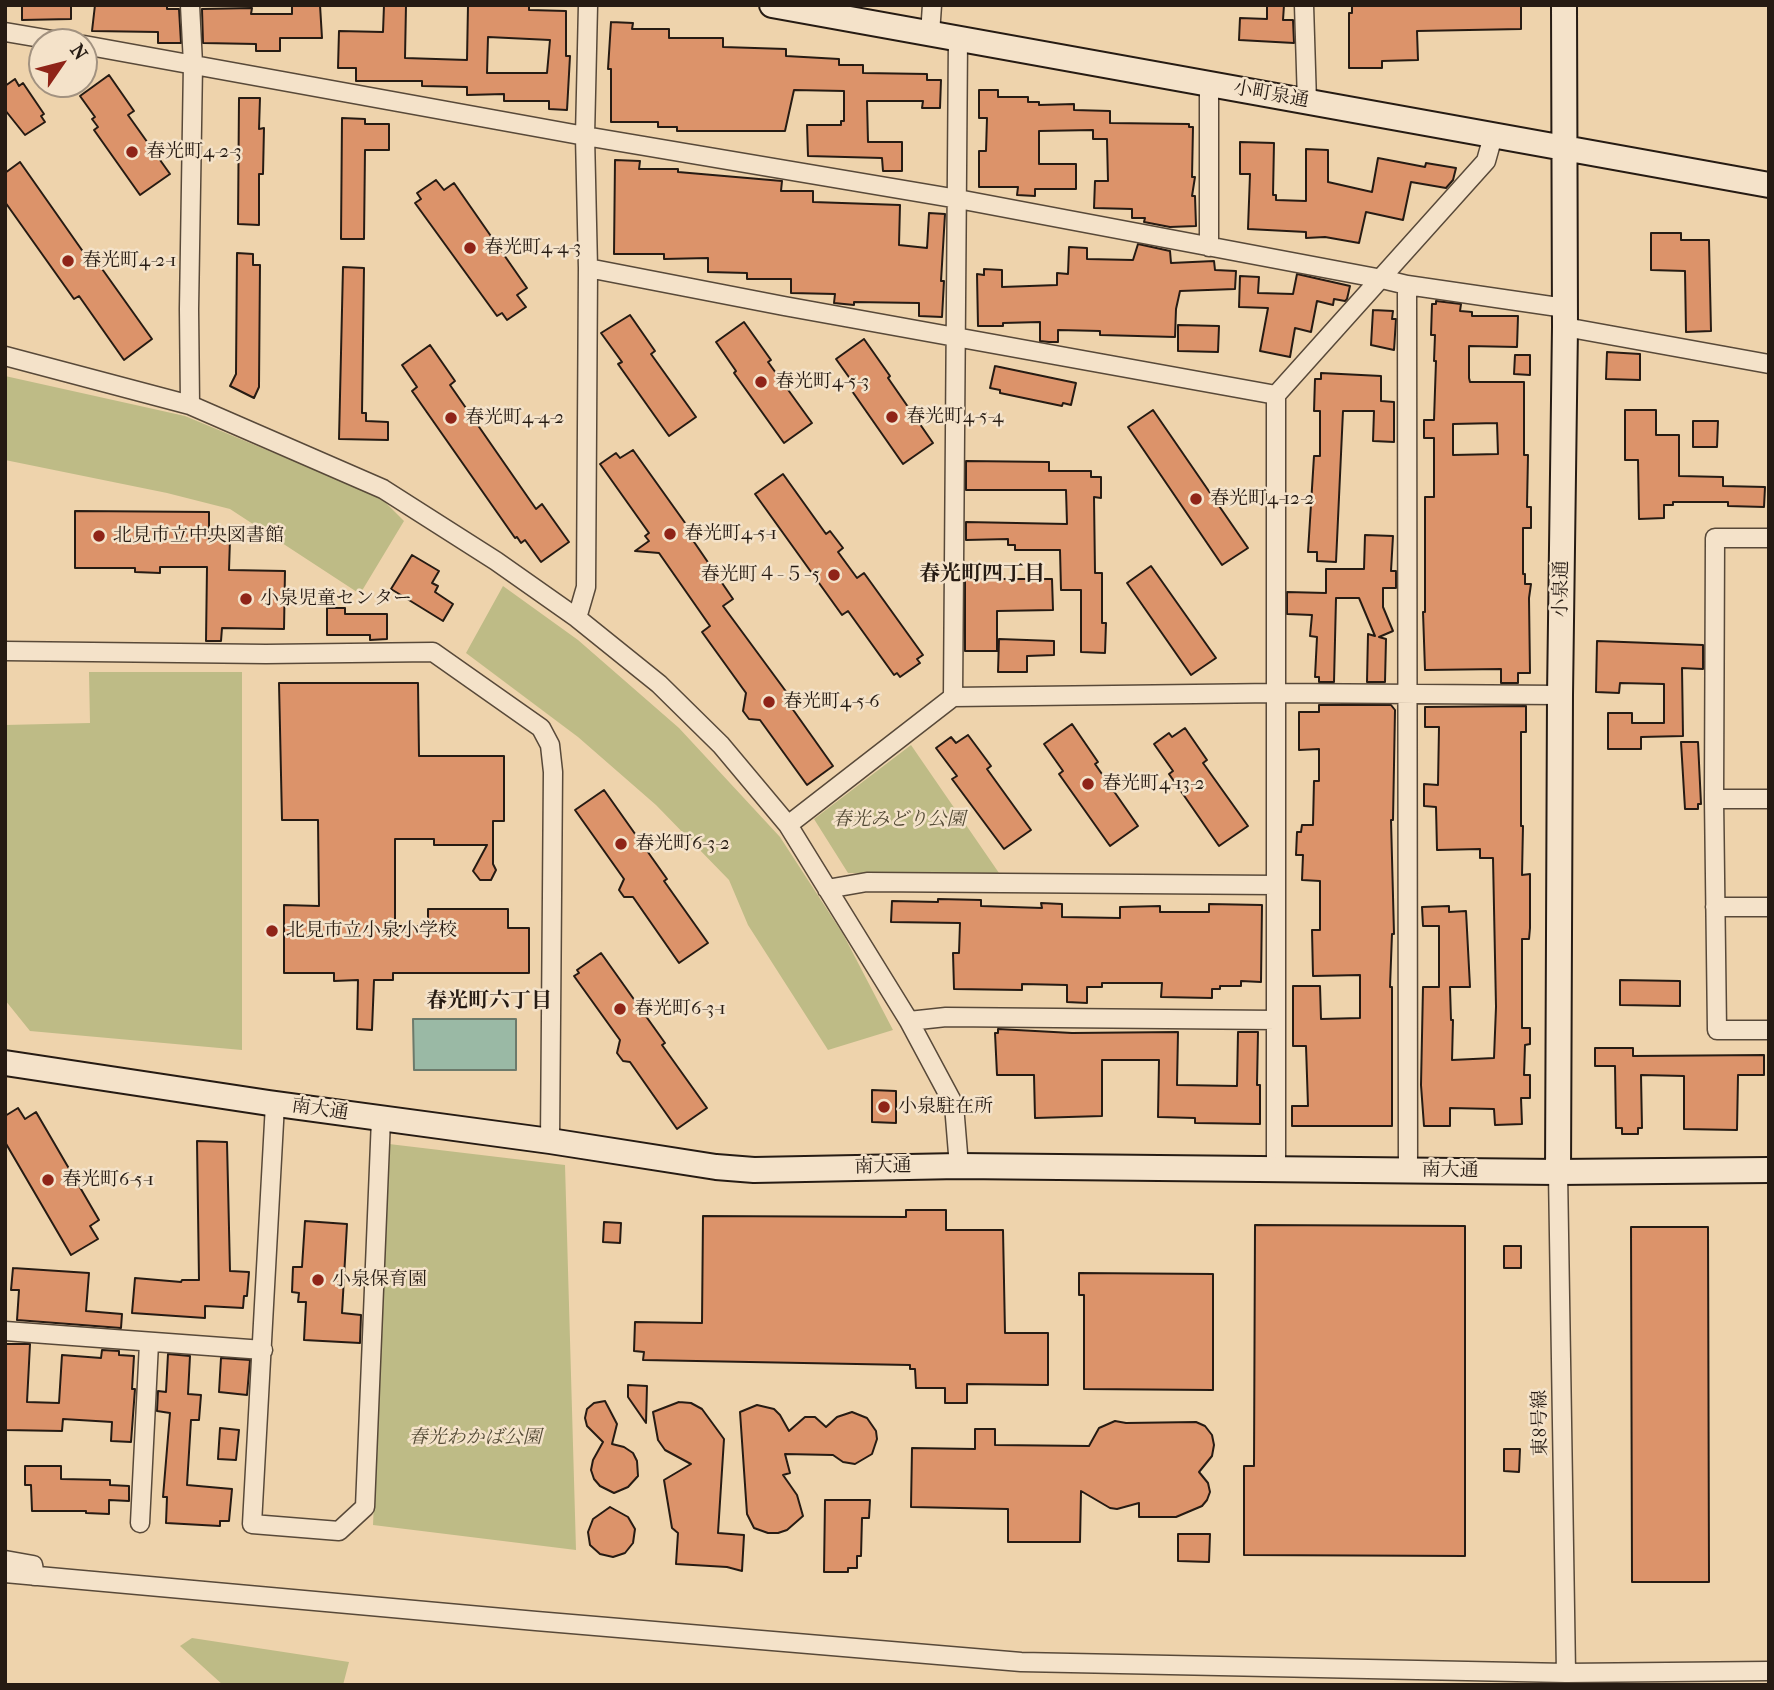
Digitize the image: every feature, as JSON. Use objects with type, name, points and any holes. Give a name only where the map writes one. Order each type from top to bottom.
[{"type":"street","points":[[190,5],[193,64],[190,405]]},
{"type":"street","points":[[577,618],[586,587],[588,268],[585,136],[588,5]]},
{"type":"street","name":"小町泉通","points":[[772,5],[1769,186]]},
{"type":"street","points":[[930,34],[932,5]]},
{"type":"street","points":[[1304,5],[1307,102]]},
{"type":"street","name":"小泉通","points":[[1558,1172],[1565,318],[1564,5]]},
{"type":"street","points":[[5,32],[28,36]]},
{"type":"street","points":[[953,697],[958,38]]},
{"type":"street","points":[[98,48],[585,136],[957,199],[1382,279],[1769,364]]},
{"type":"street","points":[[1209,84],[1209,247]]},
{"type":"street","points":[[1276,1169],[1276,396],[1486,161],[1493,136]]},
{"type":"street","points":[[588,268],[1276,396]]},
{"type":"street","points":[[1407,285],[1408,1171]]},
{"type":"street","points":[[5,356],[190,405],[383,489],[496,561],[577,618],[659,684],[721,745],[788,825],[909,1021],[954,1105],[959,1166]]},
{"type":"street","points":[[1769,538],[1715,538],[1714,799],[1717,1030],[1769,1030]]},
{"type":"street","points":[[5,651],[266,654],[433,652],[541,728],[550,745],[553,772],[550,1141]]},
{"type":"street","points":[[788,825],[953,697],[1406,693],[1560,695]]},
{"type":"street","points":[[1714,799],[1769,799]]},
{"type":"street","points":[[827,889],[867,882],[1275,885]]},
{"type":"street","points":[[1715,907],[1769,907]]},
{"type":"street","points":[[909,1021],[946,1017],[1276,1020]]},
{"type":"street","name":"南大通","points":[[5,1063],[716,1167],[754,1170],[959,1166],[1558,1172],[1769,1170]]},
{"type":"street","points":[[275,1104],[252,1524],[339,1531],[365,1507],[381,1119]]},
{"type":"street","name":"東8号線","points":[[1558,1172],[1566,1673]]},
{"type":"street","points":[[5,1331],[263,1350]]},
{"type":"street","points":[[141,1523],[149,1343]]},
{"type":"street","points":[[5,1560],[33,1565],[35,1576]]},
{"type":"street","points":[[5,1573],[1021,1662],[1566,1673],[1769,1671]]},
{"type":"green space","points":[[5,376],[185,416],[374,491],[404,521],[360,594],[230,509],[167,493],[5,460]]},
{"type":"green space","points":[[503,586],[578,640],[679,728],[780,837],[843,934],[893,1030],[828,1050],[748,925],[729,880],[656,805],[578,737],[466,653]]},
{"type":"green space","points":[[89,672],[242,672],[242,1050],[30,1031],[5,1000],[5,725],[90,723]]},
{"type":"green space","name":"春光みどり公園","points":[[911,745],[999,873],[848,873],[814,819]]},
{"type":"green space","name":"春光わかば公園","points":[[389,1144],[565,1165],[576,1550],[373,1525]]},
{"type":"green space","points":[[192,1638],[349,1662],[343,1685],[223,1685],[180,1646]]},
{"type":"shaded area","points":[[413,1019],[516,1019],[516,1070],[414,1070]]},
{"type":"building","points":[[22,5],[71,5],[71,19],[22,20]]},
{"type":"building","points":[[95,5],[167,5],[167,9],[179,9],[181,43],[158,43],[158,32],[98,31],[98,28],[92,28]]},
{"type":"building","points":[[292,5],[320,5],[322,38],[280,38],[280,51],[256,51],[256,44],[203,43],[202,9],[252,8],[251,14],[292,14]]},
{"type":"building","points":[[384,5],[406,5],[405,58],[467,60],[468,5],[529,5],[529,10],[566,11],[566,56],[570,56],[567,110],[549,109],[549,101],[504,101],[504,94],[467,95],[467,87],[422,86],[422,81],[356,81],[356,68],[338,68],[339,31],[383,32]],"holes":[[[488,37],[550,40],[547,73],[487,73]]]},
{"type":"building","points":[[1267,5],[1284,5],[1283,20],[1293,20],[1294,43],[1239,40],[1240,18],[1267,19]]},
{"type":"building","points":[[1352,5],[1521,5],[1521,29],[1417,31],[1418,60],[1382,61],[1382,68],[1349,68],[1349,13],[1352,13]]},
{"type":"building","points":[[611,22],[633,23],[632,29],[669,29],[669,38],[723,38],[723,47],[786,49],[786,56],[839,59],[839,65],[863,65],[863,73],[927,74],[927,80],[941,80],[940,108],[922,108],[923,101],[867,101],[868,142],[902,142],[902,171],[883,171],[882,158],[808,156],[807,125],[841,125],[841,121],[844,121],[844,91],[794,90],[785,131],[677,131],[677,127],[658,127],[658,122],[611,122],[611,69],[608,69]]},
{"type":"building","name":"春光町4-2-3","points":[[109,75],[134,111],[128,115],[170,174],[140,195],[94,130],[98,127],[92,119],[95,117],[81,98],[98,98],[98,83]]},
{"type":"building","points":[[15,79],[19,86],[23,83],[28,90],[28,98],[33,98],[44,114],[41,116],[45,122],[25,135],[5,110],[5,86]]},
{"type":"building","points":[[979,90],[998,90],[998,97],[1028,97],[1028,102],[1039,102],[1039,105],[1074,104],[1074,110],[1110,111],[1110,123],[1189,124],[1189,127],[1193,127],[1192,177],[1195,177],[1192,196],[1195,196],[1196,226],[1170,227],[1144,222],[1145,218],[1132,218],[1132,209],[1094,208],[1095,181],[1108,181],[1107,139],[1093,139],[1093,130],[1039,131],[1039,164],[1076,164],[1076,189],[1035,189],[1035,196],[1017,195],[1018,187],[979,187],[979,151],[986,151],[987,118],[979,118]]},
{"type":"building","points":[[239,98],[260,98],[259,129],[264,128],[263,174],[259,174],[259,225],[238,224]]},
{"type":"building","points":[[342,118],[365,119],[365,124],[389,124],[389,150],[365,150],[364,239],[341,239]]},
{"type":"building","points":[[1240,142],[1274,143],[1273,195],[1276,195],[1276,200],[1306,201],[1306,149],[1328,150],[1328,182],[1372,192],[1378,158],[1425,167],[1426,163],[1456,168],[1453,180],[1446,188],[1411,182],[1403,220],[1366,212],[1359,243],[1325,237],[1306,238],[1306,232],[1248,229],[1250,174],[1240,174]]},
{"type":"building","points":[[615,160],[640,161],[639,169],[678,169],[678,172],[782,181],[781,191],[813,191],[813,202],[900,205],[899,245],[927,248],[929,213],[945,214],[942,317],[919,316],[919,303],[854,302],[854,305],[834,303],[835,294],[791,293],[791,279],[747,279],[747,273],[708,272],[708,258],[664,259],[664,254],[614,254]]},
{"type":"building","name":"春光町4-2-1","points":[[20,162],[91,263],[95,259],[152,339],[124,360],[79,296],[74,299],[5,202],[5,173]]},
{"type":"building","name":"春光町4-4-3","points":[[436,180],[444,190],[454,183],[527,288],[517,295],[526,307],[507,320],[502,313],[497,316],[415,203],[421,199],[417,193]]},
{"type":"building","points":[[1651,233],[1681,233],[1681,240],[1709,240],[1711,331],[1686,332],[1685,271],[1651,270]]},
{"type":"building","points":[[1138,244],[1170,251],[1171,263],[1214,261],[1215,270],[1236,271],[1235,289],[1180,291],[1175,337],[1100,335],[1100,331],[1058,330],[1058,342],[1049,342],[1040,341],[1040,322],[978,326],[977,274],[984,275],[984,269],[1002,270],[1002,287],[1057,285],[1057,273],[1068,274],[1069,247],[1087,248],[1087,259],[1133,260]]},
{"type":"building","points":[[237,253],[253,254],[253,265],[260,265],[259,387],[254,398],[230,386],[236,374]]},
{"type":"building","points":[[343,267],[364,268],[362,413],[366,413],[366,421],[388,422],[388,440],[339,439]]},
{"type":"building","points":[[1297,274],[1350,286],[1347,299],[1334,299],[1333,305],[1317,301],[1311,332],[1295,328],[1290,357],[1260,351],[1268,308],[1239,307],[1240,276],[1259,277],[1258,293],[1293,294]]},
{"type":"building","points":[[1436,301],[1461,304],[1460,311],[1472,312],[1472,316],[1518,316],[1517,347],[1469,346],[1469,378],[1470,382],[1524,382],[1524,455],[1528,455],[1527,507],[1531,507],[1531,528],[1523,528],[1523,574],[1525,584],[1531,584],[1530,673],[1518,673],[1518,683],[1501,683],[1501,669],[1425,670],[1425,497],[1434,497],[1434,438],[1424,438],[1424,420],[1434,420],[1436,361],[1435,335],[1431,335],[1432,304],[1436,304]],"holes":[[[1497,423],[1498,454],[1453,455],[1453,424]]]},
{"type":"building","points":[[1373,310],[1393,311],[1392,319],[1396,319],[1394,350],[1371,345]]},
{"type":"building","points":[[630,315],[655,351],[651,354],[696,417],[669,436],[618,364],[622,362],[601,333]]},
{"type":"building","name":"春光町4-5-3","points":[[744,322],[771,360],[768,362],[812,423],[784,443],[734,373],[736,371],[716,342]]},
{"type":"building","points":[[1178,325],[1219,326],[1218,352],[1178,351]]},
{"type":"building","name":"春光町4-5-4","points":[[864,339],[933,443],[903,464],[852,391],[856,387],[836,359]]},
{"type":"building","points":[[430,345],[455,381],[450,385],[536,509],[542,504],[569,542],[541,562],[525,540],[521,543],[515,538],[412,391],[417,387],[402,365]]},
{"type":"building","points":[[1607,352],[1640,354],[1640,380],[1606,379]]},
{"type":"building","points":[[1515,355],[1530,355],[1530,375],[1514,374]]},
{"type":"building","points":[[995,366],[1076,383],[1071,405],[1063,403],[1062,406],[1000,393],[1000,390],[990,388]]},
{"type":"building","points":[[1321,373],[1381,376],[1381,401],[1394,402],[1394,442],[1373,441],[1374,411],[1343,411],[1336,562],[1317,561],[1317,552],[1308,552],[1314,456],[1320,456],[1320,411],[1314,411],[1315,379],[1321,379]]},
{"type":"building","name":"春光町4-12-2","points":[[1153,410],[1248,548],[1222,565],[1128,427]]},
{"type":"building","points":[[1625,410],[1656,410],[1656,435],[1679,435],[1679,476],[1723,477],[1723,486],[1765,487],[1764,507],[1728,506],[1728,502],[1673,502],[1673,505],[1664,505],[1664,518],[1639,519],[1638,460],[1625,460]]},
{"type":"building","points":[[1693,421],[1718,421],[1717,447],[1693,447]]},
{"type":"building","points":[[633,450],[693,534],[690,536],[733,599],[723,606],[793,701],[789,704],[833,766],[807,785],[760,720],[749,719],[743,711],[746,693],[702,632],[710,626],[659,553],[635,551],[649,541],[645,536],[649,533],[600,464],[616,453],[620,458]]},
{"type":"building","points":[[966,461],[1049,462],[1049,471],[1091,471],[1091,477],[1101,477],[1101,498],[1094,497],[1095,573],[1102,573],[1102,623],[1106,623],[1105,653],[1081,652],[1081,590],[1061,590],[1060,550],[1015,550],[1015,545],[1008,545],[1008,539],[966,540],[966,522],[1067,524],[1066,490],[966,490]]},
{"type":"building","name":"春光町４−５−5","points":[[783,474],[826,534],[830,531],[843,548],[838,552],[857,578],[864,573],[923,655],[917,659],[920,663],[900,677],[897,673],[894,675],[848,611],[842,615],[755,494]]},
{"type":"building","points":[[75,511],[209,512],[209,539],[230,539],[229,570],[285,571],[284,629],[222,628],[221,641],[206,641],[207,567],[160,567],[160,573],[135,572],[135,568],[75,568]]},
{"type":"building","points":[[1365,535],[1393,536],[1391,571],[1396,571],[1396,588],[1383,588],[1383,607],[1393,631],[1379,637],[1386,639],[1385,682],[1367,682],[1368,634],[1375,636],[1359,598],[1336,598],[1334,682],[1319,682],[1319,677],[1315,677],[1317,637],[1310,636],[1312,615],[1287,614],[1287,592],[1326,593],[1326,569],[1364,569]]},
{"type":"building","points":[[412,555],[439,571],[432,583],[438,586],[435,592],[453,604],[443,621],[391,589]]},
{"type":"building","points":[[1151,566],[1216,658],[1191,675],[1127,583]]},
{"type":"building","points":[[965,579],[1052,579],[1053,610],[997,611],[997,651],[965,651]]},
{"type":"building","points":[[327,608],[345,608],[345,614],[387,614],[387,639],[370,640],[370,635],[327,635]]},
{"type":"building","points":[[999,639],[1054,641],[1054,655],[1027,656],[1027,672],[998,672]]},
{"type":"building","points":[[1597,641],[1703,645],[1703,669],[1682,668],[1683,736],[1641,737],[1641,749],[1608,749],[1608,713],[1632,713],[1632,723],[1664,723],[1664,684],[1620,683],[1619,693],[1596,692]]},
{"type":"building","points":[[279,683],[418,683],[419,756],[504,756],[504,821],[493,821],[493,864],[496,870],[491,880],[480,880],[473,871],[487,845],[434,845],[434,839],[395,839],[395,926],[428,926],[428,909],[508,909],[508,928],[529,928],[529,973],[393,973],[393,980],[374,980],[372,1030],[357,1029],[358,980],[334,981],[334,973],[284,973],[284,905],[319,906],[318,820],[282,820]]},
{"type":"building","points":[[1319,705],[1391,705],[1395,710],[1391,820],[1394,934],[1390,987],[1392,1126],[1292,1126],[1292,1106],[1308,1106],[1306,1046],[1293,1046],[1293,986],[1320,986],[1321,1019],[1360,1018],[1360,975],[1313,976],[1312,930],[1320,930],[1320,881],[1302,880],[1303,855],[1296,855],[1297,832],[1301,832],[1302,825],[1313,825],[1314,781],[1319,781],[1319,749],[1299,750],[1299,712],[1319,712]]},
{"type":"building","points":[[1526,706],[1526,732],[1521,732],[1521,826],[1522,875],[1530,874],[1530,928],[1529,939],[1522,939],[1522,1028],[1530,1028],[1530,1044],[1525,1045],[1524,1075],[1530,1075],[1530,1098],[1521,1098],[1522,1124],[1495,1125],[1494,1109],[1450,1108],[1450,1126],[1424,1126],[1421,1085],[1423,987],[1439,987],[1439,926],[1423,926],[1422,907],[1449,906],[1449,912],[1466,911],[1470,987],[1450,987],[1452,1060],[1494,1058],[1496,1007],[1493,858],[1480,858],[1480,849],[1437,850],[1436,807],[1424,806],[1424,784],[1438,785],[1439,727],[1425,727],[1425,707]]},
{"type":"building","name":"春光町4-13-2","points":[[1072,724],[1098,762],[1095,764],[1138,826],[1110,846],[1059,774],[1063,771],[1044,744]]},
{"type":"building","points":[[1185,728],[1207,760],[1203,763],[1248,826],[1219,846],[1169,774],[1173,771],[1154,744],[1169,733],[1172,737]]},
{"type":"building","points":[[968,735],[991,766],[987,769],[1031,830],[1004,849],[952,779],[957,776],[936,748],[951,737],[956,743]]},
{"type":"building","points":[[1681,742],[1698,742],[1701,804],[1698,804],[1698,809],[1685,809]]},
{"type":"building","name":"春光町6-3-2","points":[[604,790],[708,943],[679,963],[633,897],[624,897],[619,890],[624,879],[575,810]]},
{"type":"building","points":[[938,899],[981,900],[981,906],[1042,908],[1041,903],[1062,904],[1062,917],[1120,918],[1120,907],[1160,906],[1160,912],[1209,912],[1209,904],[1262,905],[1261,982],[1241,981],[1241,986],[1220,986],[1220,989],[1212,989],[1212,998],[1161,997],[1162,983],[1102,983],[1102,987],[1087,987],[1087,1003],[1067,1002],[1067,985],[1022,984],[1022,990],[954,989],[953,953],[959,953],[960,923],[891,922],[892,901],[938,902]]},
{"type":"building","name":"春光町6-3-1","points":[[601,953],[707,1108],[677,1129],[630,1062],[623,1061],[617,1053],[620,1040],[574,976],[579,973],[577,970]]},
{"type":"building","points":[[1620,980],[1680,981],[1680,1006],[1620,1005]]},
{"type":"building","points":[[998,1029],[1072,1033],[1178,1032],[1177,1085],[1237,1086],[1238,1032],[1258,1032],[1257,1085],[1260,1085],[1260,1124],[1195,1123],[1195,1118],[1158,1117],[1159,1060],[1102,1060],[1102,1116],[1035,1118],[1034,1075],[997,1075],[995,1033],[998,1033]]},
{"type":"building","points":[[1595,1048],[1633,1048],[1633,1056],[1764,1055],[1764,1075],[1738,1075],[1737,1130],[1684,1129],[1684,1076],[1641,1075],[1642,1128],[1638,1128],[1638,1134],[1622,1134],[1622,1128],[1616,1128],[1615,1066],[1595,1066]]},
{"type":"building","name":"小泉駐在所","points":[[872,1090],[896,1091],[896,1123],[872,1122]]},
{"type":"building","name":"春光町6-5-1","points":[[18,1108],[25,1119],[36,1112],[99,1220],[90,1226],[98,1239],[71,1255],[5,1142],[5,1116]]},
{"type":"building","points":[[197,1141],[227,1142],[230,1271],[249,1272],[243,1308],[205,1306],[205,1318],[132,1313],[135,1278],[181,1282],[199,1280]]},
{"type":"building","points":[[906,1210],[946,1210],[946,1230],[1003,1230],[1005,1333],[1048,1333],[1048,1385],[967,1384],[967,1403],[945,1403],[945,1388],[916,1388],[915,1369],[910,1369],[910,1365],[643,1360],[644,1352],[634,1351],[635,1322],[702,1323],[703,1216],[906,1217]]},
{"type":"building","name":"小泉保育園","points":[[305,1221],[347,1224],[342,1313],[361,1315],[360,1343],[304,1340],[306,1302],[298,1302],[299,1293],[292,1292],[293,1267],[302,1267]]},
{"type":"building","points":[[604,1222],[621,1223],[620,1243],[603,1242]]},
{"type":"building","points":[[1255,1225],[1465,1226],[1465,1556],[1244,1555],[1244,1466],[1254,1466]]},
{"type":"building","points":[[1631,1227],[1708,1227],[1709,1582],[1632,1582]]},
{"type":"building","points":[[1504,1246],[1521,1246],[1521,1268],[1504,1268]]},
{"type":"building","points":[[13,1268],[89,1273],[86,1311],[122,1314],[121,1328],[17,1320],[19,1290],[11,1290]]},
{"type":"building","points":[[1079,1273],[1213,1274],[1213,1390],[1084,1389],[1084,1295],[1079,1295]]},
{"type":"building","points":[[5,1344],[30,1344],[27,1402],[59,1403],[62,1355],[101,1358],[102,1350],[119,1351],[119,1355],[134,1356],[132,1389],[135,1389],[131,1442],[111,1441],[112,1422],[63,1419],[62,1431],[5,1430]]},
{"type":"building","points":[[168,1354],[190,1356],[188,1394],[201,1395],[199,1420],[191,1420],[187,1485],[232,1489],[229,1521],[220,1521],[220,1526],[166,1523],[167,1497],[163,1497],[170,1413],[157,1411],[158,1391],[166,1392]]},
{"type":"building","points":[[221,1358],[250,1360],[247,1395],[219,1392]]},
{"type":"building","points":[[628,1385],[647,1386],[646,1423],[628,1397]]},
{"type":"building","points":[[605,1401],[617,1424],[612,1444],[633,1453],[637,1461],[638,1476],[628,1487],[614,1493],[600,1486],[594,1479],[591,1470],[593,1460],[603,1442],[587,1426],[585,1418],[587,1409],[594,1403]]},
{"type":"building","points":[[679,1402],[691,1403],[702,1409],[724,1439],[718,1533],[744,1535],[742,1571],[727,1567],[676,1564],[678,1533],[672,1528],[664,1480],[691,1464],[665,1450],[658,1440],[653,1412]]},
{"type":"building","points":[[757,1405],[774,1409],[789,1431],[805,1417],[815,1417],[826,1427],[837,1417],[852,1412],[867,1418],[876,1431],[877,1439],[872,1454],[855,1464],[843,1462],[833,1455],[785,1454],[790,1473],[783,1475],[797,1495],[803,1516],[787,1530],[778,1533],[754,1528],[747,1514],[740,1412]]},
{"type":"building","points":[[1115,1421],[1196,1422],[1205,1426],[1212,1435],[1214,1445],[1212,1456],[1199,1472],[1208,1483],[1210,1492],[1202,1506],[1176,1517],[1139,1517],[1139,1503],[1117,1509],[1110,1508],[1081,1491],[1080,1542],[1008,1542],[1008,1509],[911,1507],[912,1448],[975,1449],[975,1429],[995,1429],[995,1445],[1089,1446],[1099,1428]]},
{"type":"building","points":[[220,1428],[239,1430],[236,1460],[218,1459]]},
{"type":"building","points":[[1504,1449],[1520,1449],[1519,1472],[1504,1471]]},
{"type":"building","points":[[25,1466],[61,1466],[61,1479],[110,1480],[110,1485],[129,1486],[129,1501],[109,1500],[109,1514],[86,1511],[32,1511],[31,1485],[25,1485]]},
{"type":"building","points":[[825,1500],[870,1500],[869,1518],[862,1518],[861,1556],[857,1556],[857,1568],[848,1568],[848,1572],[824,1572]]},
{"type":"building","points":[[610,1507],[628,1517],[635,1529],[633,1543],[625,1553],[613,1557],[600,1554],[590,1545],[588,1532],[593,1519]]},
{"type":"building","points":[[1178,1534],[1210,1534],[1209,1562],[1178,1561]]},
{"type":"place","name":"春光町4-2-3","points":[[132,152]]},
{"type":"place","name":"春光町4-4-3","points":[[470,248]]},
{"type":"place","name":"春光町4-2-1","points":[[68,261]]},
{"type":"place","name":"春光町4-5-3","points":[[761,382]]},
{"type":"place","name":"春光町4-5-4","points":[[892,417]]},
{"type":"place","name":"春光町4-4-2","points":[[451,418]]},
{"type":"place","name":"春光町4-12-2","points":[[1196,499]]},
{"type":"place","name":"春光町4-5-1","points":[[670,534]]},
{"type":"place","name":"北見市立中央図書館","points":[[99,536]]},
{"type":"place","name":"春光町４−５−5","points":[[834,575]]},
{"type":"place","name":"小泉児童センター","points":[[246,599]]},
{"type":"place","name":"春光町4-5-6","points":[[769,702]]},
{"type":"place","name":"春光町4-13-2","points":[[1088,784]]},
{"type":"place","name":"春光町6-3-2","points":[[621,844]]},
{"type":"place","name":"北見市立小泉小学校","points":[[272,931]]},
{"type":"place","name":"春光町6-3-1","points":[[620,1009]]},
{"type":"place","name":"小泉駐在所","points":[[884,1107]]},
{"type":"place","name":"春光町6-5-1","points":[[48,1180]]},
{"type":"place","name":"小泉保育園","points":[[318,1280]]},
{"type":"district","name":"春光町四丁目","points":[[982,575]]},
{"type":"district","name":"春光町六丁目","points":[[489,1002]]}]
